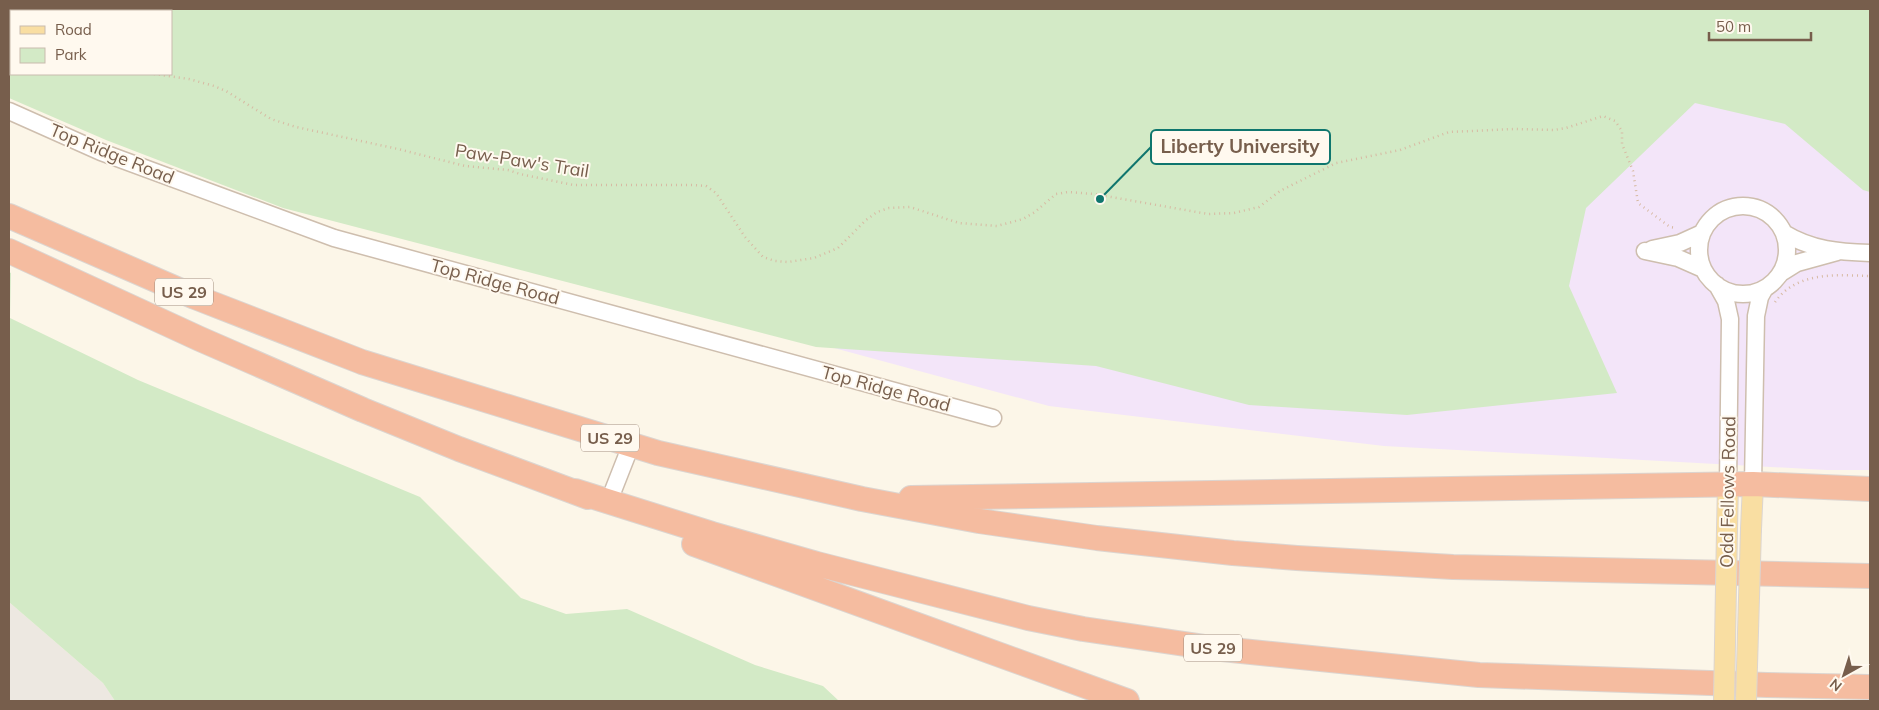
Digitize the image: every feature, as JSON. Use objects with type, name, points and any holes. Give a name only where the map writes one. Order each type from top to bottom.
[{"type":"highway","name":"US 29","points":[[9,216],[195,297],[362,362],[658,453],[862,499],[979,522],[1097,538],[1260,556],[1453,567],[1870,576]]},
{"type":"highway","name":"US 29","points":[[9,251],[200,339],[363,410],[460,449],[574,491],[817,564],[1028,618],[1110,633],[1212,648],[1479,675],[1767,686],[1870,687]]},
{"type":"highway","points":[[862,499],[1728,484],[1870,489]]},
{"type":"highway","points":[[574,491],[682,539],[1127,701]]},
{"type":"main road","name":"Odd Fellows Road","points":[[1724,701],[1728,484]]},
{"type":"main road","name":"Odd Fellows Road","points":[[1746,701],[1753,484]]},
{"type":"street","name":"Top Ridge Road","points":[[9,111],[101,152],[334,238],[993,418]]},
{"type":"street","points":[[1784,233],[1787,250],[1786,262],[1774,282],[1765,288],[1753,293],[1740,294],[1728,291],[1708,278],[1703,269],[1699,257],[1699,245],[1702,233],[1709,221],[1719,212],[1745,205],[1759,208],[1771,215],[1784,233],[1796,240],[1837,252],[1870,253]]},
{"type":"street","points":[[1702,233],[1672,246],[1645,251],[1684,260],[1703,269]]},
{"type":"street","points":[[1781,273],[1797,263],[1837,252]]},
{"type":"street","name":"Odd Fellows Road","points":[[1717,285],[1726,301],[1730,319],[1728,484]]},
{"type":"street","name":"Odd Fellows Road","points":[[1753,484],[1756,316],[1760,297],[1765,288]]},
{"type":"street","points":[[609,500],[631,445]]},
{"type":"path","name":"Paw-Paw's Trail","points":[[161,75],[189,79],[214,86],[226,91],[271,119],[296,127],[465,166],[508,170],[573,185],[693,184],[706,186],[724,203],[746,237],[763,257],[775,261],[788,262],[814,258],[838,248],[866,220],[877,212],[889,208],[910,207],[959,224],[997,226],[1023,220],[1056,194],[1068,192],[1094,194],[1208,214],[1234,213],[1259,207],[1280,191],[1330,166],[1400,150],[1449,132],[1515,129],[1554,130],[1603,116],[1615,121],[1622,131],[1622,144],[1633,171],[1638,203],[1670,228],[1702,233]]},
{"type":"path","points":[[1775,303],[1779,296],[1796,284],[1816,277],[1870,276]]},
{"type":"shaded area","points":[[9,9],[1870,9],[1870,470],[1827,470],[1384,446],[1049,406],[508,260],[9,76]]},
{"type":"shaded area","points":[[9,602],[103,683],[115,701],[9,701]]},
{"type":"green space","points":[[9,9],[1870,9],[1870,192],[1863,190],[1785,124],[1695,103],[1586,208],[1569,286],[1617,393],[1407,415],[1249,405],[1096,366],[816,347],[283,208],[106,140],[9,98]]},
{"type":"green space","points":[[9,272],[11,273],[10,318],[138,380],[420,497],[521,598],[566,614],[627,609],[755,665],[823,686],[839,701],[115,701],[103,683],[9,602]]},
{"type":"place","name":"Liberty University","points":[[1100,199]]}]
